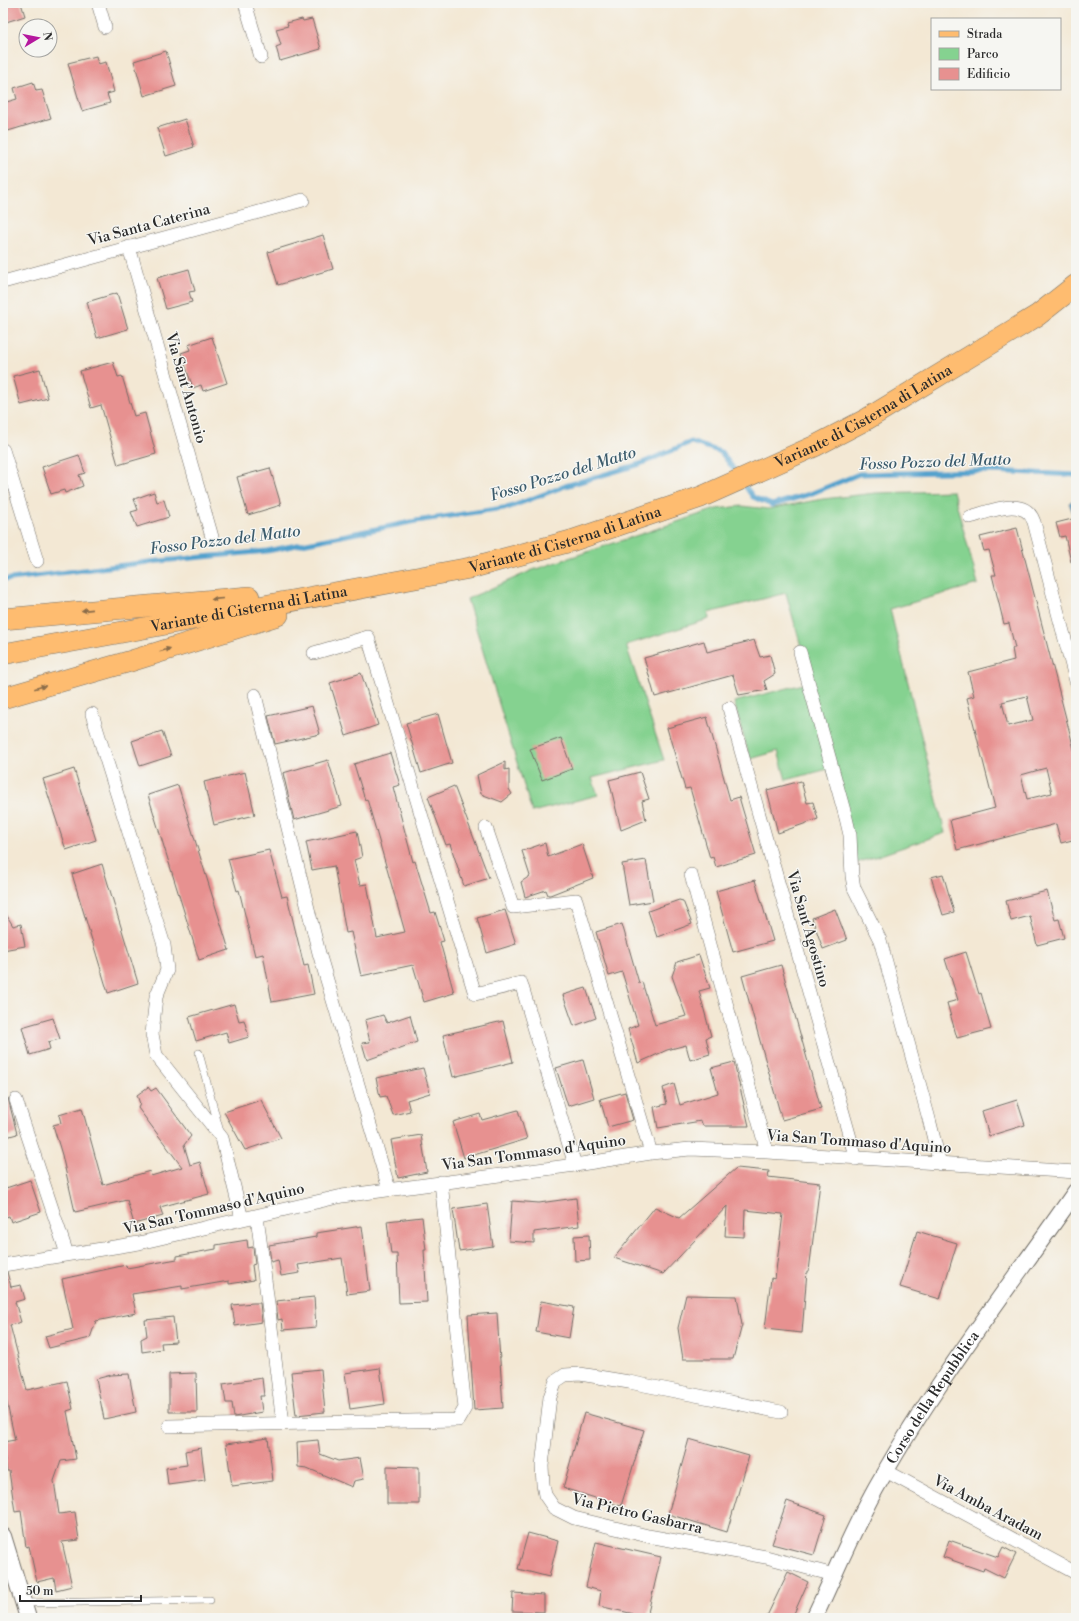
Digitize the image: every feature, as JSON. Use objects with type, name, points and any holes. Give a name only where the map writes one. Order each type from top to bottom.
[{"type":"main road","name":"Variante di Cisterna di Latina","points":[[3,654],[470,568],[571,541],[701,497],[767,468],[852,427],[894,404],[1038,315],[1076,285]]},
{"type":"main road","points":[[3,618],[367,587]]},
{"type":"main road","points":[[3,698],[131,661],[367,587]]},
{"type":"street","points":[[98,3],[105,27]]},
{"type":"street","points":[[245,3],[261,57]]},
{"type":"street","name":"Via Santa Caterina","points":[[3,282],[303,200]]},
{"type":"street","name":"Via Sant'Antonio","points":[[128,247],[212,537]]},
{"type":"street","points":[[3,450],[37,562]]},
{"type":"street","points":[[970,517],[1013,507],[1023,508],[1030,514],[1034,522],[1076,681]]},
{"type":"street","points":[[314,654],[368,637],[475,994],[521,983],[575,1165]]},
{"type":"street","points":[[800,652],[846,818],[850,839],[854,888],[875,927],[883,950],[940,1164]]},
{"type":"street","points":[[255,694],[318,953],[389,1189]]},
{"type":"street","name":"Via Sant'Agostino","points":[[729,708],[856,1159]]},
{"type":"street","points":[[92,714],[164,945],[167,970],[156,998],[152,1034],[156,1056],[222,1138],[242,1219]]},
{"type":"street","points":[[486,828],[513,907],[576,900],[651,1153]]},
{"type":"street","points":[[691,875],[767,1152]]},
{"type":"street","points":[[16,1100],[67,1254]]},
{"type":"street","name":"Via San Tommaso d'Aquino","points":[[3,1265],[139,1243],[342,1196],[575,1165],[651,1153],[690,1149],[767,1152],[856,1159],[1076,1172]]},
{"type":"street","points":[[169,1426],[458,1420],[465,1408],[441,1182]]},
{"type":"street","name":"Corso della Repubblica","points":[[814,1618],[866,1507],[886,1471],[951,1368],[1076,1191]]},
{"type":"street","points":[[257,1216],[283,1423]]},
{"type":"street","name":"Via Pietro Gasbarra","points":[[781,1412],[636,1383],[580,1374],[565,1375],[556,1381],[550,1396],[542,1466],[543,1484],[546,1495],[554,1508],[574,1518],[648,1536],[766,1557],[834,1575]]},
{"type":"street","name":"Via Amba Aradam","points":[[886,1471],[1076,1573]]},
{"type":"street","points":[[4,1544],[26,1610]]},
{"type":"lane","points":[[199,1053],[222,1138]]},
{"type":"lane","points":[[26,1610],[210,1600]]},
{"type":"green space","points":[[953,491],[978,584],[890,609],[945,833],[848,866],[847,838],[828,769],[786,780],[778,751],[750,759],[734,702],[811,682],[786,593],[708,613],[709,619],[626,645],[664,760],[592,778],[598,795],[532,812],[467,599],[533,570],[716,509],[742,506],[768,509],[823,499],[876,493]]},
{"type":"water","points":[[1076,498],[1076,513],[1073,513],[1069,503]]},
{"type":"building","points":[[3,3],[21,3],[25,16],[3,23]]},
{"type":"building","points":[[302,19],[303,21],[312,19],[321,49],[280,61],[276,47],[281,45],[276,29],[288,26],[287,23]]},
{"type":"building","points":[[166,51],[176,86],[144,96],[134,61]]},
{"type":"building","points":[[96,56],[98,64],[106,62],[114,92],[107,94],[110,103],[82,111],[68,63]]},
{"type":"building","points":[[33,82],[36,91],[42,90],[51,118],[8,131],[3,115],[3,103],[17,99],[14,88]]},
{"type":"building","points":[[185,119],[194,147],[166,156],[157,128]]},
{"type":"building","points":[[323,235],[333,269],[278,285],[268,252]]},
{"type":"building","points":[[189,269],[195,291],[189,292],[192,302],[166,309],[157,278]]},
{"type":"building","points":[[117,293],[128,329],[97,338],[87,302]]},
{"type":"building","points":[[212,337],[227,383],[203,391],[201,385],[193,388],[181,353],[190,350],[188,345]]},
{"type":"building","points":[[113,362],[118,377],[122,376],[134,416],[145,413],[156,454],[118,465],[101,405],[91,408],[80,371]]},
{"type":"building","points":[[40,369],[48,398],[21,405],[13,376]]},
{"type":"building","points":[[79,455],[85,473],[79,475],[83,486],[65,493],[64,490],[51,494],[42,467]]},
{"type":"building","points":[[270,468],[281,505],[248,515],[237,477]]},
{"type":"building","points":[[154,492],[157,502],[164,500],[169,517],[137,527],[131,512],[138,510],[134,499]]},
{"type":"building","points":[[1076,518],[1076,561],[1071,562],[1065,536],[1060,537],[1056,523]]},
{"type":"building","points":[[1017,528],[1076,757],[1076,839],[1061,843],[1056,824],[957,850],[950,820],[995,808],[967,698],[974,696],[968,672],[1014,660],[1012,648],[1015,648],[1009,623],[1004,624],[992,575],[996,575],[989,550],[984,551],[980,537]],"holes":[[[1027,696],[1033,720],[1008,726],[1002,702]],[[1046,768],[1052,793],[1027,799],[1021,775]]]},
{"type":"building","points":[[754,640],[760,657],[770,655],[775,674],[764,681],[767,690],[739,695],[733,675],[655,697],[644,658],[704,641],[707,652]]},
{"type":"building","points":[[361,673],[378,725],[346,736],[330,683]]},
{"type":"building","points":[[312,706],[320,734],[275,744],[268,716]]},
{"type":"building","points":[[438,714],[452,763],[421,773],[406,723]]},
{"type":"building","points":[[707,717],[730,800],[739,797],[756,855],[716,867],[713,857],[710,858],[690,788],[685,789],[667,728]]},
{"type":"building","points":[[162,731],[171,756],[140,766],[132,741]]},
{"type":"building","points":[[561,738],[572,769],[542,780],[530,749]]},
{"type":"building","points":[[390,753],[400,785],[393,787],[413,862],[415,861],[431,913],[435,912],[444,941],[440,942],[454,993],[424,1002],[413,965],[361,976],[351,932],[346,933],[334,866],[312,870],[306,842],[357,831],[362,857],[354,860],[360,885],[367,884],[377,938],[405,932],[367,799],[365,800],[354,764]]},
{"type":"building","points":[[328,760],[342,806],[294,820],[283,773]]},
{"type":"building","points":[[505,762],[505,770],[509,769],[509,789],[512,794],[502,802],[481,794],[477,775]]},
{"type":"building","points":[[74,769],[96,840],[66,850],[43,779]]},
{"type":"building","points":[[245,772],[255,815],[214,825],[204,782]]},
{"type":"building","points":[[640,772],[649,799],[642,801],[646,820],[621,830],[609,780]]},
{"type":"building","points":[[801,781],[807,803],[813,802],[818,819],[778,833],[767,790]]},
{"type":"building","points":[[178,785],[229,950],[199,960],[148,795]]},
{"type":"building","points":[[454,786],[489,878],[464,886],[450,844],[446,845],[428,797]]},
{"type":"building","points":[[545,843],[548,857],[582,844],[593,878],[550,895],[548,895],[546,890],[525,897],[521,882],[530,876],[522,851]]},
{"type":"building","points":[[269,850],[282,897],[287,896],[304,966],[308,965],[314,994],[272,1002],[263,954],[255,956],[239,890],[237,891],[228,859]]},
{"type":"building","points":[[646,860],[653,901],[629,905],[622,864]]},
{"type":"building","points":[[102,864],[138,983],[108,993],[72,874]]},
{"type":"building","points":[[943,874],[954,912],[943,915],[931,877]]},
{"type":"building","points":[[755,880],[773,941],[733,952],[716,891]]},
{"type":"building","points":[[1047,891],[1055,920],[1059,919],[1064,938],[1037,945],[1030,916],[1011,921],[1006,901]]},
{"type":"building","points":[[679,900],[683,901],[692,924],[657,937],[648,911]]},
{"type":"building","points":[[3,909],[13,926],[21,924],[25,946],[3,950]]},
{"type":"building","points":[[835,909],[847,940],[823,949],[812,918]]},
{"type":"building","points":[[505,910],[516,944],[487,953],[477,918]]},
{"type":"building","points":[[622,924],[639,983],[642,982],[655,1025],[686,1016],[672,976],[677,962],[699,955],[710,988],[699,991],[711,1036],[706,1038],[710,1054],[690,1060],[686,1045],[667,1050],[638,1063],[628,1029],[638,1025],[622,972],[609,976],[596,932]]},
{"type":"building","points":[[966,952],[979,994],[981,993],[991,1029],[957,1038],[947,1003],[958,1000],[945,959]]},
{"type":"building","points":[[781,965],[821,1109],[782,1120],[742,976]]},
{"type":"building","points":[[586,988],[596,1018],[574,1026],[563,995]]},
{"type":"building","points":[[234,1004],[239,1021],[244,1020],[249,1037],[229,1043],[226,1032],[196,1041],[189,1017]]},
{"type":"building","points":[[383,1015],[387,1023],[410,1015],[417,1042],[367,1060],[362,1043],[370,1042],[365,1020]]},
{"type":"building","points":[[53,1018],[60,1039],[48,1042],[50,1049],[30,1055],[22,1027]]},
{"type":"building","points":[[503,1021],[513,1062],[453,1077],[443,1035]]},
{"type":"building","points":[[583,1060],[594,1098],[568,1106],[556,1068]]},
{"type":"building","points":[[734,1062],[749,1126],[703,1126],[701,1121],[658,1128],[654,1107],[667,1104],[663,1088],[674,1084],[680,1105],[718,1093],[711,1068]]},
{"type":"building","points":[[423,1068],[430,1093],[407,1100],[410,1111],[393,1115],[386,1096],[380,1097],[376,1078]]},
{"type":"building","points":[[148,1087],[151,1091],[156,1088],[191,1136],[184,1145],[190,1165],[200,1162],[209,1194],[160,1207],[163,1216],[134,1224],[127,1200],[75,1212],[62,1155],[53,1125],[61,1123],[59,1115],[82,1108],[103,1185],[150,1171],[151,1176],[182,1167],[138,1108],[140,1104],[137,1095]]},
{"type":"building","points":[[625,1092],[633,1120],[608,1127],[600,1099]]},
{"type":"building","points":[[8,1098],[17,1134],[3,1138],[3,1099]]},
{"type":"building","points":[[261,1100],[281,1138],[245,1150],[224,1112]]},
{"type":"building","points":[[1017,1100],[1025,1125],[989,1136],[982,1111]]},
{"type":"building","points":[[518,1110],[527,1139],[464,1158],[453,1122],[480,1114],[482,1120]]},
{"type":"building","points":[[421,1135],[427,1172],[398,1178],[391,1140]]},
{"type":"building","points":[[736,1168],[769,1171],[768,1177],[820,1183],[809,1271],[807,1271],[802,1333],[765,1329],[771,1278],[775,1279],[783,1214],[745,1210],[744,1237],[725,1236],[727,1206],[663,1274],[614,1258],[655,1207],[679,1218]]},
{"type":"building","points":[[30,1180],[41,1212],[11,1222],[9,1216],[3,1218],[3,1189]]},
{"type":"building","points":[[576,1198],[579,1226],[534,1232],[534,1243],[509,1241],[512,1201],[539,1203]]},
{"type":"building","points":[[487,1204],[493,1246],[459,1251],[453,1209]]},
{"type":"building","points":[[422,1217],[426,1250],[424,1250],[427,1302],[399,1303],[397,1254],[391,1254],[387,1221]]},
{"type":"building","points":[[362,1226],[370,1291],[347,1294],[342,1258],[298,1265],[300,1273],[281,1276],[278,1260],[271,1262],[269,1245],[316,1237],[316,1233]]},
{"type":"building","points":[[917,1231],[957,1243],[940,1299],[900,1287]]},
{"type":"building","points":[[589,1235],[590,1260],[575,1261],[574,1236]]},
{"type":"building","points":[[247,1240],[248,1248],[253,1247],[255,1264],[252,1265],[254,1280],[229,1284],[229,1281],[182,1289],[182,1286],[132,1294],[136,1313],[96,1321],[90,1338],[49,1348],[45,1336],[73,1329],[62,1279],[126,1265],[127,1268],[177,1259],[177,1256],[216,1249],[216,1245]]},
{"type":"building","points":[[7,1272],[11,1287],[21,1285],[25,1299],[15,1302],[21,1322],[10,1325],[27,1390],[67,1381],[73,1409],[67,1411],[76,1459],[61,1461],[54,1481],[59,1514],[75,1512],[79,1540],[62,1542],[72,1586],[56,1590],[54,1578],[37,1582],[29,1546],[26,1547],[21,1511],[15,1512],[9,1471],[7,1471],[3,1449],[3,1442],[15,1440],[3,1385],[3,1273]]},
{"type":"building","points":[[686,1295],[737,1296],[742,1325],[733,1359],[683,1359],[678,1328]]},
{"type":"building","points":[[314,1297],[316,1327],[283,1330],[282,1319],[278,1320],[276,1301]]},
{"type":"building","points":[[541,1301],[574,1307],[569,1338],[536,1332]]},
{"type":"building","points":[[260,1303],[262,1322],[235,1326],[232,1305]]},
{"type":"building","points":[[497,1313],[503,1408],[474,1410],[468,1315]]},
{"type":"building","points":[[173,1317],[176,1342],[161,1343],[162,1349],[142,1352],[141,1339],[147,1336],[145,1320]]},
{"type":"building","points":[[380,1368],[385,1404],[350,1409],[345,1373]]},
{"type":"building","points":[[321,1369],[325,1412],[296,1415],[291,1372]]},
{"type":"building","points":[[196,1373],[197,1412],[169,1412],[169,1374]]},
{"type":"building","points":[[129,1374],[136,1412],[104,1419],[96,1379],[111,1375]]},
{"type":"building","points":[[262,1378],[264,1396],[260,1396],[262,1412],[234,1417],[232,1403],[226,1403],[223,1384]]},
{"type":"building","points":[[584,1413],[644,1430],[621,1506],[563,1488]]},
{"type":"building","points":[[268,1438],[273,1481],[232,1486],[226,1444]]},
{"type":"building","points":[[689,1439],[749,1456],[727,1532],[668,1514]]},
{"type":"building","points":[[318,1440],[320,1454],[338,1461],[360,1458],[364,1479],[354,1481],[352,1487],[307,1468],[298,1467],[297,1442]]},
{"type":"building","points":[[201,1448],[205,1480],[168,1485],[166,1468],[187,1465],[185,1451]]},
{"type":"building","points":[[387,1466],[419,1467],[419,1504],[387,1504]]},
{"type":"building","points":[[787,1501],[826,1515],[814,1555],[772,1544]]},
{"type":"building","points":[[528,1533],[558,1541],[549,1577],[518,1569]]},
{"type":"building","points":[[949,1540],[998,1557],[1003,1547],[1016,1554],[1004,1578],[984,1568],[983,1571],[943,1557]]},
{"type":"building","points":[[596,1542],[661,1557],[647,1617],[599,1606],[601,1591],[586,1587]]},
{"type":"building","points":[[788,1572],[808,1582],[792,1618],[766,1618]]},
{"type":"building","points":[[513,1593],[544,1595],[544,1612],[512,1611]]},
{"type":"waterway","name":"Fosso Pozzo del Matto","points":[[3,580],[149,562],[267,551],[416,521],[510,507],[565,486],[640,464],[691,442],[721,452],[738,475]]},
{"type":"waterway","name":"Fosso Pozzo del Matto","points":[[743,483],[753,497],[772,505],[810,494],[859,474],[988,471],[1076,475]]}]
